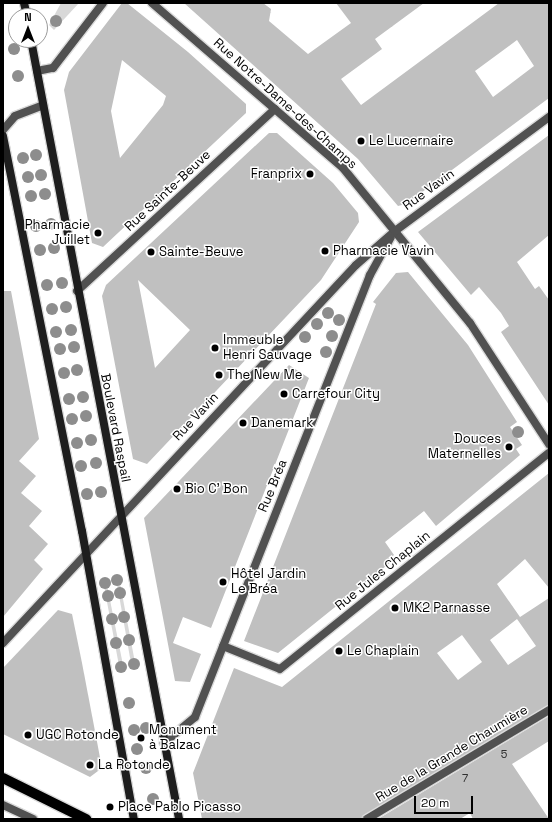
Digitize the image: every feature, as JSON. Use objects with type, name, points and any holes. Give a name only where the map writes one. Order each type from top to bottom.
[{"type":"main road","name":"Boulevard Raspail","points":[[33,48],[77,291],[179,819]]},
{"type":"main road","points":[[3,136],[86,555],[134,819]]},
{"type":"main road","points":[[3,778],[86,819]]},
{"type":"street","points":[[37,71],[53,68],[103,3]]},
{"type":"street","name":"Rue Notre-Dame-des-Champs","points":[[152,3],[342,168],[395,230],[470,323],[549,444]]},
{"type":"street","points":[[3,130],[15,116],[43,105]]},
{"type":"street","name":"Rue Sainte-Beuve","points":[[77,291],[275,109]]},
{"type":"street","name":"Rue Vavin","points":[[3,643],[298,324],[395,230],[549,117]]},
{"type":"street","name":"Rue Bréa","points":[[164,743],[195,717],[370,275],[395,230]]},
{"type":"street","name":"Rue Jules Chaplain","points":[[223,646],[280,669],[549,453]]},
{"type":"street","name":"Rue de la Grande Chaumière","points":[[368,819],[549,710]]},
{"type":"street","points":[[3,804],[33,819]]},
{"type":"shaded area","points":[[61,3],[79,3],[54,30],[49,25]]},
{"type":"shaded area","points":[[120,583],[136,668],[132,669],[117,584]]},
{"type":"shaded area","points":[[107,585],[124,670],[120,671],[104,586]]},
{"type":"building","points":[[122,3],[127,3],[188,52],[246,104],[246,113],[103,247],[92,243],[64,90],[69,72]],"holes":[[[122,60],[166,96],[163,105],[120,158],[111,111]]]},
{"type":"building","points":[[184,3],[263,3],[271,9],[269,21],[308,54],[351,23],[336,3],[424,3],[375,39],[382,49],[341,79],[361,105],[499,3],[549,3],[549,98],[406,204],[398,206],[358,159]],"holes":[[[517,40],[534,66],[493,97],[475,71]]]},
{"type":"building","points":[[269,133],[277,133],[333,183],[358,213],[359,222],[321,280],[147,464],[133,459],[102,296],[106,285]],"holes":[[[138,280],[190,330],[155,368]]]},
{"type":"building","points":[[549,135],[549,235],[517,262],[535,289],[539,286],[549,300],[549,405],[501,332],[509,326],[501,313],[479,287],[471,295],[418,232]]},
{"type":"building","points":[[408,272],[468,345],[517,422],[510,427],[522,445],[516,449],[520,455],[436,526],[424,511],[385,542],[394,555],[389,559],[391,562],[278,653],[244,641],[376,304],[373,302],[396,273]]},
{"type":"building","points":[[3,291],[11,291],[39,439],[19,461],[36,476],[21,493],[42,511],[29,526],[48,544],[34,560],[43,569],[3,617]]},
{"type":"building","points":[[289,365],[309,378],[211,628],[183,617],[173,643],[201,654],[190,682],[175,681],[144,518]]},
{"type":"building","points":[[549,473],[549,588],[525,559],[497,584],[520,617],[517,619],[549,598],[549,705],[362,819],[202,819],[193,773],[234,668],[282,687]],"holes":[[[517,619],[536,646],[508,665],[490,640]],[[462,635],[482,662],[458,680],[437,653]]]},
{"type":"building","points":[[58,610],[72,614],[82,663],[102,768],[90,777],[3,734],[3,668]]},
{"type":"building","points":[[549,716],[549,741],[512,764],[549,819],[473,819],[470,813],[460,819],[378,819]]},
{"type":"place","name":"Le Lucernaire","points":[[361,141]]},
{"type":"place","name":"Franprix","points":[[310,174]]},
{"type":"place","name":"Pharmacie Juillet","points":[[98,233]]},
{"type":"place","name":"Pharmacie Vavin","points":[[325,251]]},
{"type":"place","name":"Sainte-Beuve","points":[[151,252]]},
{"type":"place","name":"Immeuble Henri Sauvage","points":[[215,348]]},
{"type":"place","name":"The New Me","points":[[219,375]]},
{"type":"place","name":"Carrefour City","points":[[284,394]]},
{"type":"place","name":"Danemark","points":[[243,423]]},
{"type":"place","name":"Douces Maternelles","points":[[509,447]]},
{"type":"place","name":"Bio C' Bon","points":[[177,489]]},
{"type":"place","name":"Hôtel Jardin Le Bréa","points":[[223,582]]},
{"type":"place","name":"MK2 Parnasse","points":[[395,608]]},
{"type":"place","name":"Le Chaplain","points":[[339,651]]},
{"type":"place","name":"UGC Rotonde","points":[[28,735]]},
{"type":"place","name":"Monument à Balzac","points":[[141,738]]},
{"type":"place","name":"La Rotonde","points":[[90,765]]},
{"type":"place","name":"Place Pablo Picasso","points":[[110,807]]}]
